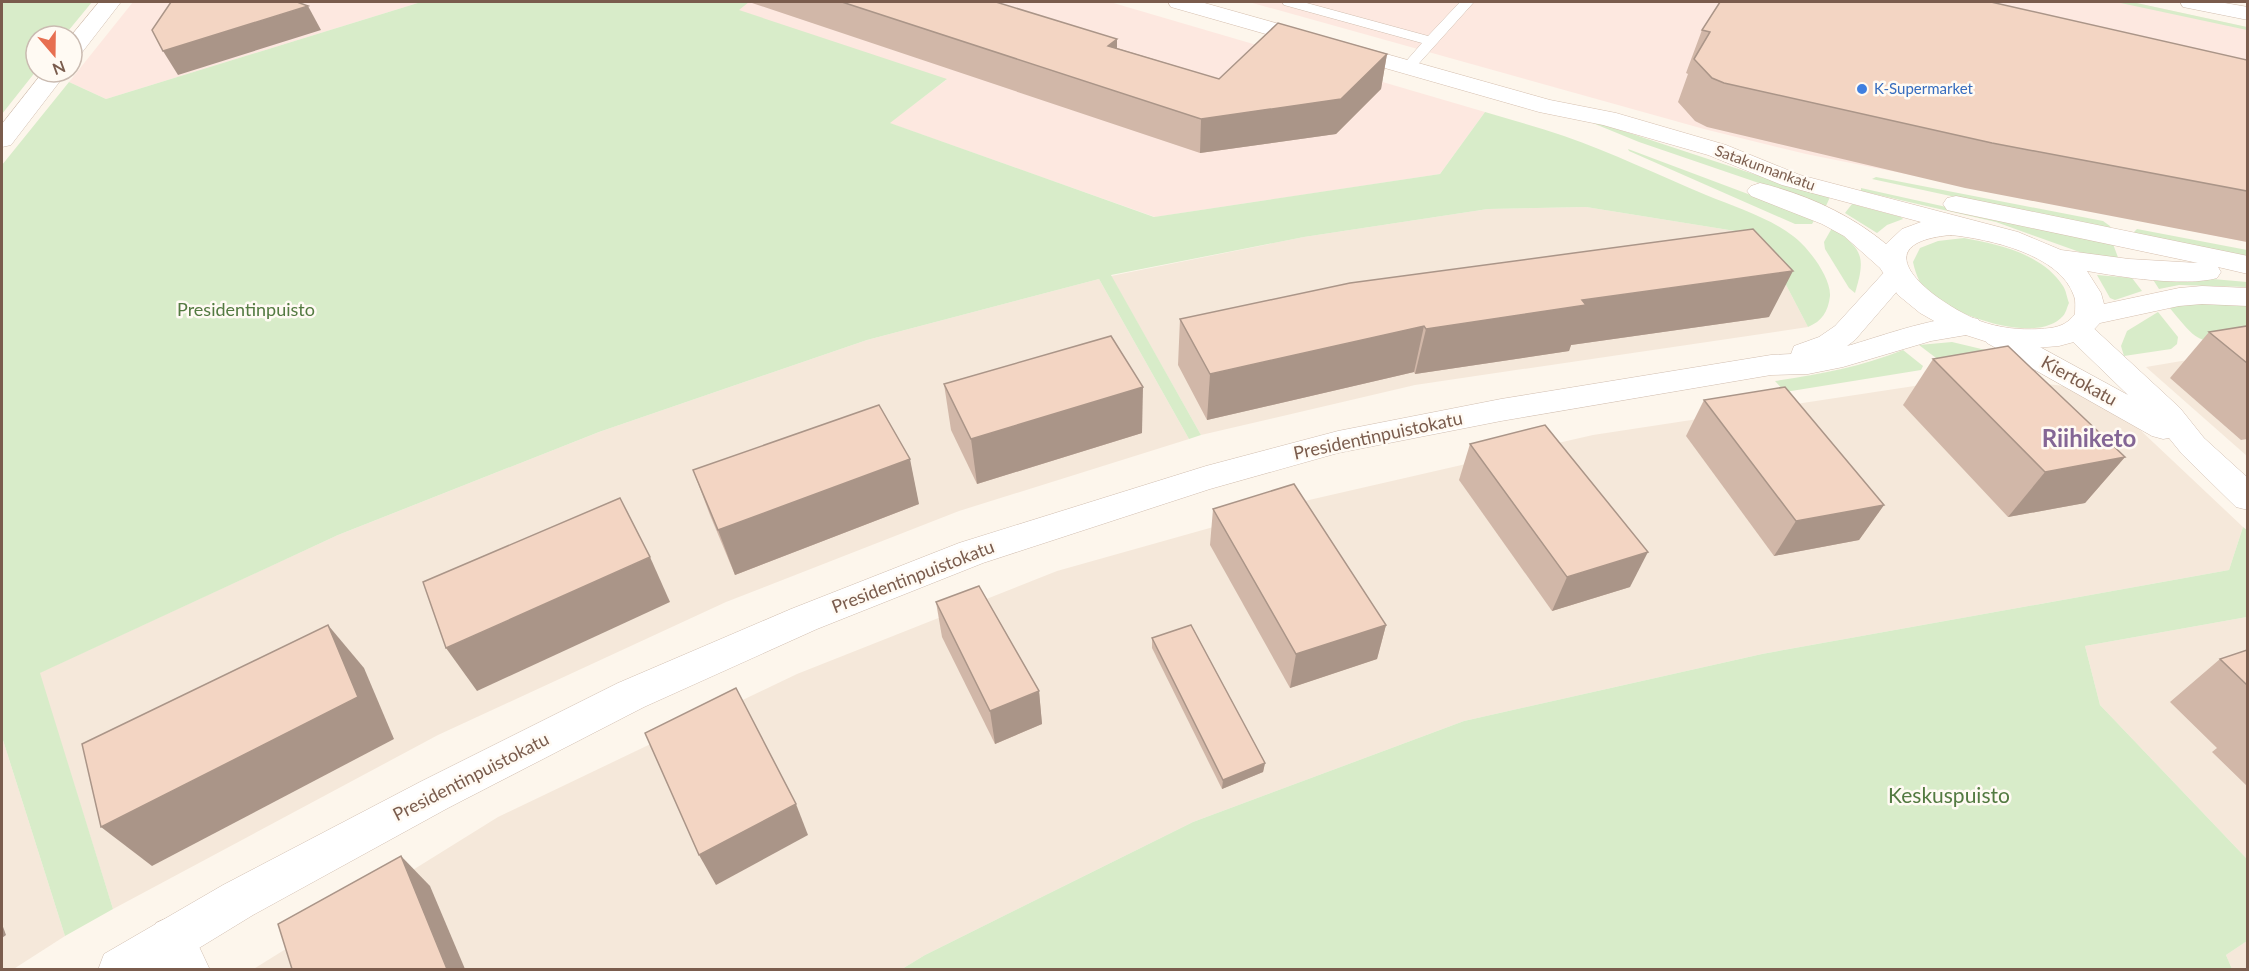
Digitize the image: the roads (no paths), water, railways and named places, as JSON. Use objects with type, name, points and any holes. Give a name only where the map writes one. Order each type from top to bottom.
[{"type":"main road","points":[[84,35],[110,2]]},
{"type":"main road","name":"Satakunnankatu","points":[[1179,2],[1547,107],[1607,118],[1717,150],[1791,180],[1983,230]]},
{"type":"main road","points":[[2192,2],[2247,14]]},
{"type":"main road","points":[[2,140],[46,84]]},
{"type":"main road","name":"Satakunnankatu","points":[[1547,107],[1588,129],[1687,163],[1831,218],[1853,230],[1895,269],[1901,281],[1920,300],[1950,319],[1997,336]]},
{"type":"main road","points":[[1717,150],[1963,206],[2247,265]]},
{"type":"main road","name":"Presidentinpuistokatu","points":[[1771,365],[1829,344],[1845,333],[1895,269],[1895,251],[1904,238],[1923,230],[1951,227],[1983,230]]},
{"type":"main road","points":[[1983,230],[2010,237],[2053,257],[2071,271],[2088,294],[2084,323]]},
{"type":"main road","points":[[2053,257],[2097,266],[2136,270],[2247,275]]},
{"type":"main road","points":[[1997,336],[2032,340],[2062,337],[2084,323],[2179,297],[2202,295],[2247,297]]},
{"type":"main road","name":"Kiertokatu","points":[[2084,323],[2169,416],[2193,446],[2247,498]]},
{"type":"main road","name":"Presidentinpuistokatu","points":[[120,969],[180,954],[434,795],[631,696],[804,620],[971,553],[1206,478],[1338,442],[1501,410],[1771,365],[1808,364],[1843,357],[1930,332],[1968,326]]},
{"type":"main road","name":"Kiertokatu","points":[[1997,336],[2113,399],[2193,446]]},
{"type":"lane","points":[[1289,2],[1431,41]]},
{"type":"lane","points":[[1408,67],[1467,2]]},
{"type":"place","name":"K-Supermarket","points":[[1862,89]]},
{"type":"district","name":"Riihiketo","points":[[2089,439]]},
{"type":"park label","name":"Presidentinpuisto","points":[[246,310]]},
{"type":"park label","name":"Keskuspuisto","points":[[1949,796]]}]
